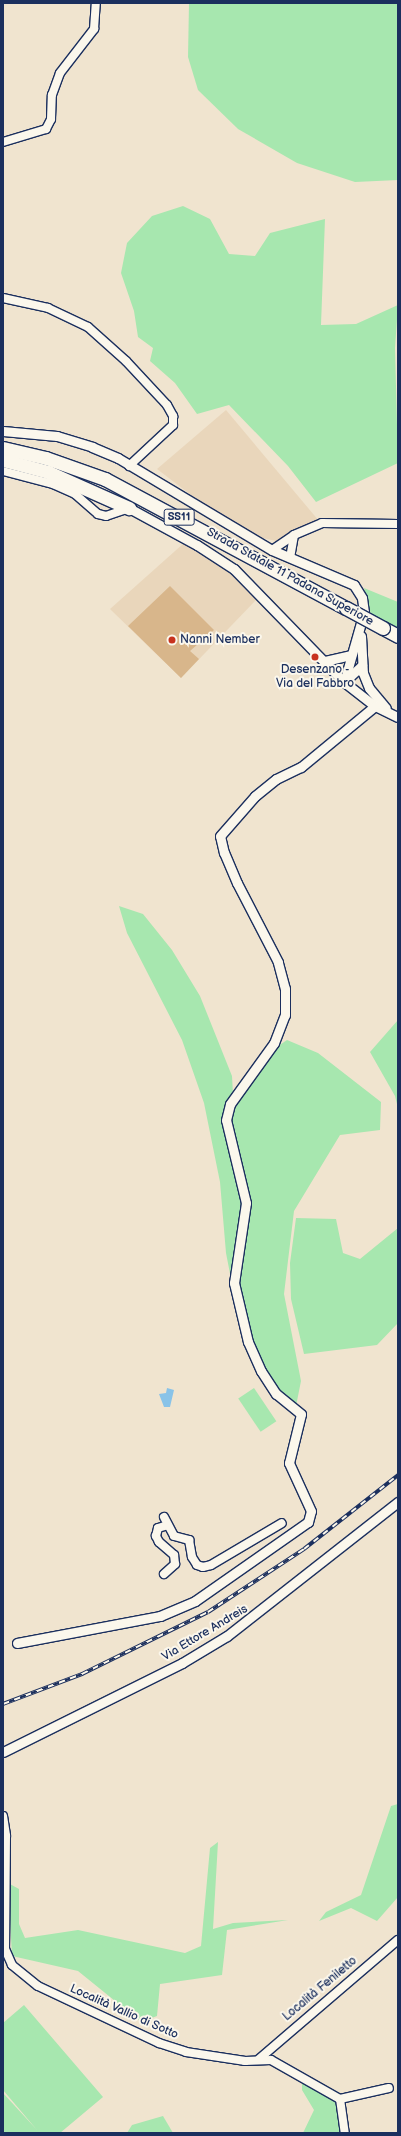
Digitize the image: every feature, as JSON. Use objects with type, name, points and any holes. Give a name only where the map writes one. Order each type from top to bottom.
[{"type":"highway","name":"Strada Statale 11 Padana Superiore","points":[[3,448],[46,458],[105,478],[398,636]]},
{"type":"highway","points":[[3,460],[48,472],[129,508]]},
{"type":"street","points":[[3,142],[46,129],[51,119],[52,95],[60,73],[94,29],[96,3]]},
{"type":"street","points":[[3,298],[48,308],[88,327],[126,361],[167,405],[173,416],[173,425],[129,466]]},
{"type":"street","points":[[3,431],[57,436],[92,447],[129,466],[272,550],[354,585],[364,606],[361,629],[362,665],[369,688],[395,715]]},
{"type":"street","points":[[3,471],[53,484],[75,494],[98,514],[106,516],[129,508],[197,545],[234,569],[344,682],[375,706],[395,715]]},
{"type":"street","points":[[272,550],[294,535],[322,523],[398,524]]},
{"type":"street","points":[[290,558],[294,535]]},
{"type":"street","points":[[344,682],[351,655],[361,629]]},
{"type":"street","points":[[325,662],[351,655]]},
{"type":"street","points":[[344,682],[362,665]]},
{"type":"street","points":[[17,1643],[160,1616],[194,1601],[308,1522],[311,1511],[289,1463],[301,1414],[276,1394],[261,1371],[248,1342],[234,1283],[246,1203],[226,1120],[230,1104],[274,1043],[285,1015],[285,989],[278,962],[237,883],[224,853],[220,836],[254,796],[276,779],[301,767],[375,706]]},
{"type":"street","name":"Via Ettore Andreis","points":[[3,1752],[182,1663],[227,1636],[398,1502]]},
{"type":"street","points":[[164,1517],[174,1536],[189,1540],[192,1557],[197,1565],[203,1566],[211,1565],[282,1523]]},
{"type":"street","points":[[164,1574],[175,1564],[174,1555],[156,1536],[158,1528],[168,1525]]},
{"type":"street","name":"Località Vallio di Sotto","points":[[3,1816],[6,1836],[5,1949],[12,1965],[38,1986],[159,2043],[186,2052],[245,2060],[271,2060],[340,2099]]},
{"type":"street","name":"Località Feniletto","points":[[259,2059],[398,1940]]},
{"type":"street","points":[[345,2133],[340,2099],[389,2088]]},
{"type":"shaded area","points":[[226,410],[319,521],[276,541],[241,533],[157,469]]},
{"type":"shaded area","points":[[184,543],[230,572],[257,599],[181,678],[110,609]]},
{"type":"green space","points":[[189,3],[398,3],[398,180],[355,182],[297,163],[238,129],[198,90],[188,57]]},
{"type":"green space","points":[[183,206],[210,219],[229,254],[255,256],[270,233],[325,219],[321,325],[356,324],[398,305],[395,348],[398,463],[316,502],[288,466],[229,405],[197,414],[175,383],[150,361],[153,348],[138,337],[134,311],[121,273],[127,243],[152,216]]},
{"type":"green space","points":[[364,588],[398,602],[398,630],[371,615]]},
{"type":"green space","points":[[119,906],[143,914],[172,950],[200,996],[232,1076],[233,1094],[255,1062],[287,1040],[318,1053],[381,1102],[380,1130],[340,1135],[294,1211],[284,1294],[301,1381],[295,1411],[288,1409],[241,1330],[226,1253],[220,1182],[204,1103],[182,1040],[127,933]]},
{"type":"green space","points":[[398,1020],[398,1108],[395,1096],[370,1052]]},
{"type":"green space","points":[[296,1218],[336,1219],[343,1253],[360,1259],[398,1228],[398,1323],[377,1345],[304,1354],[291,1299],[290,1263]]},
{"type":"green space","points":[[254,1388],[276,1421],[261,1432],[238,1399]]},
{"type":"green space","points":[[398,1804],[398,1897],[377,1921],[351,1908],[319,1921],[326,1912],[361,1895],[391,1806]]},
{"type":"green space","points":[[218,1842],[213,1929],[233,1923],[288,1920],[227,1930],[222,1975],[160,1984],[157,2016],[141,2022],[78,1971],[12,1956],[8,1883],[19,1889],[19,1924],[25,1938],[78,1930],[185,1953],[201,1946],[210,1848]]},
{"type":"green space","points":[[24,2005],[103,2097],[60,2133],[3,2133],[3,2093],[37,2130],[3,2090],[3,2023]]},
{"type":"green space","points":[[302,2079],[339,2100],[342,2133],[303,2133],[314,2110],[302,2090]]},
{"type":"green space","points":[[163,2116],[173,2133],[127,2133],[132,2125]]},
{"type":"water","points":[[167,1388],[174,1390],[170,1407],[164,1407],[159,1394],[166,1393]]},
{"type":"building","name":"Nanni Nember","points":[[170,586],[214,630],[190,651],[199,659],[181,678],[128,626]]},
{"type":"railway","points":[[3,1704],[82,1674],[208,1612],[304,1549],[398,1475]]},
{"type":"place","name":"Nanni Nember","points":[[172,640]]},
{"type":"place","name":"Desenzano - Via del Fabbro","points":[[315,657]]}]
